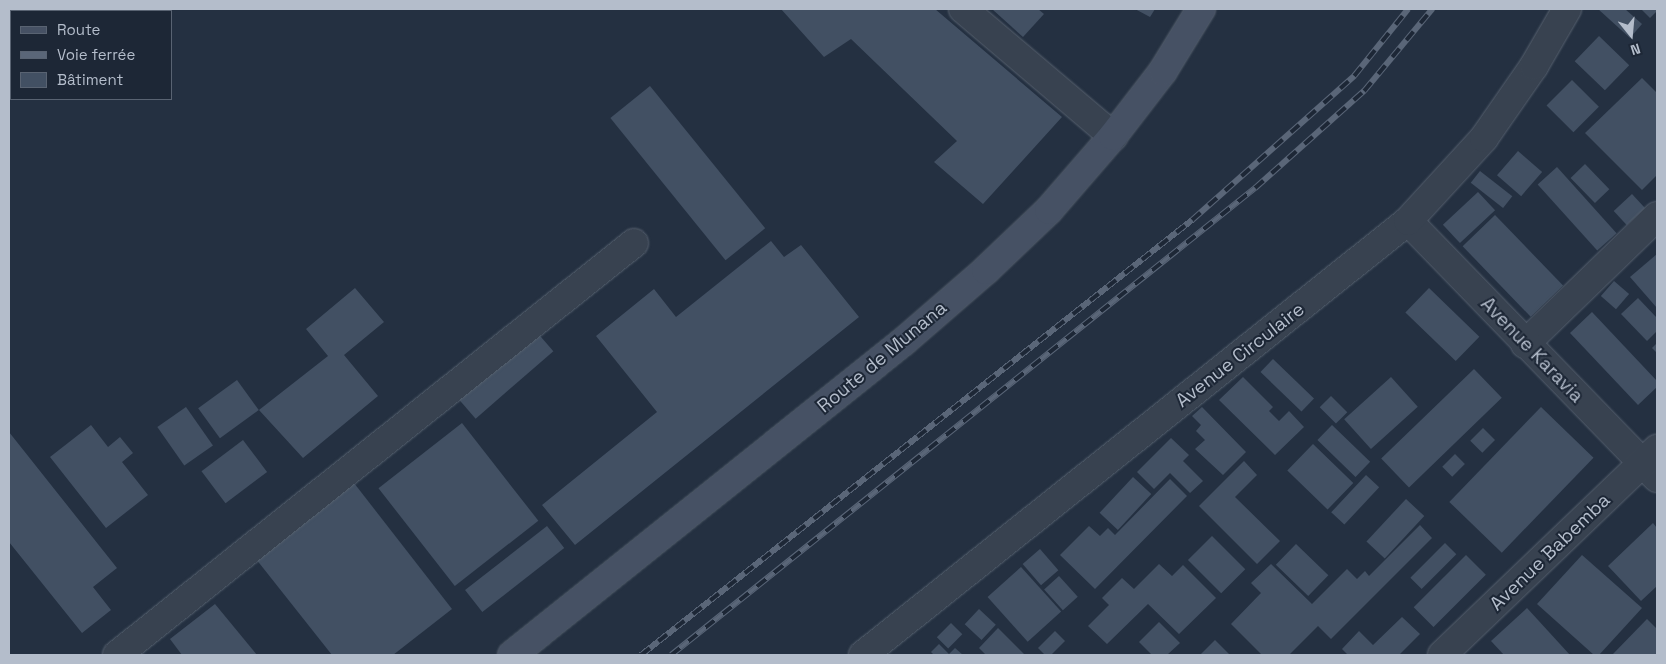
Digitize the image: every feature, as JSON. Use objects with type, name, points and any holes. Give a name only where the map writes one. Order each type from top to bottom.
[{"type":"main road","name":"Route de Munana","points":[[512,655],[903,342],[1049,210],[1113,136],[1162,71],[1201,9]]},
{"type":"street","points":[[962,9],[1113,136]]},
{"type":"street","name":"Avenue Circulaire","points":[[863,655],[1408,221],[1484,138],[1534,66],[1567,9]]},
{"type":"street","points":[[1525,344],[1657,216]]},
{"type":"street","name":"Avenue Karavia","points":[[1408,221],[1525,344],[1652,463]]},
{"type":"street","points":[[117,655],[634,243]]},
{"type":"street","name":"Avenue Babemba","points":[[1442,655],[1652,463]]},
{"type":"building","points":[[781,9],[935,9],[1062,117],[983,204],[934,162],[957,141],[851,39],[824,57]]},
{"type":"building","points":[[992,9],[1038,9],[1044,14],[1023,37]]},
{"type":"building","points":[[1135,9],[1155,9],[1150,17]]},
{"type":"building","points":[[1598,9],[1625,9],[1642,24],[1630,38]]},
{"type":"building","points":[[1641,9],[1657,9],[1657,11],[1650,18]]},
{"type":"building","points":[[1599,36],[1629,65],[1605,90],[1575,61]]},
{"type":"building","points":[[1642,78],[1657,93],[1657,175],[1642,190],[1585,133]]},
{"type":"building","points":[[1572,80],[1599,107],[1573,132],[1547,105]]},
{"type":"building","points":[[650,86],[765,228],[726,260],[610,118]]},
{"type":"building","points":[[1518,151],[1542,172],[1521,196],[1497,175]]},
{"type":"building","points":[[1585,164],[1609,189],[1595,203],[1571,178]]},
{"type":"building","points":[[1557,167],[1617,233],[1597,251],[1538,184]]},
{"type":"building","points":[[1480,171],[1512,196],[1503,208],[1471,183]]},
{"type":"building","points":[[1478,192],[1495,210],[1460,243],[1443,225]]},
{"type":"building","points":[[1632,194],[1645,208],[1627,225],[1614,211]]},
{"type":"building","points":[[1495,215],[1563,285],[1531,317],[1463,246]]},
{"type":"building","points":[[771,241],[784,257],[801,245],[859,317],[575,545],[542,505],[657,412],[596,336],[654,289],[676,317]]},
{"type":"building","points":[[1657,254],[1657,308],[1630,277]]},
{"type":"building","points":[[1614,281],[1629,294],[1616,309],[1601,296]]},
{"type":"building","points":[[355,288],[384,322],[344,355],[378,396],[303,458],[259,410],[328,356],[306,329]]},
{"type":"building","points":[[1429,288],[1479,337],[1456,361],[1405,312]]},
{"type":"building","points":[[1638,298],[1657,318],[1657,331],[1647,341],[1621,314]]},
{"type":"building","points":[[1592,312],[1657,381],[1657,387],[1638,405],[1570,333]]},
{"type":"building","points":[[535,330],[553,351],[476,419],[457,398]]},
{"type":"building","points":[[1657,343],[1657,353],[1652,348]]},
{"type":"building","points":[[1273,359],[1314,399],[1301,412],[1260,372]]},
{"type":"building","points":[[1474,369],[1502,398],[1409,487],[1381,459]]},
{"type":"building","points":[[1243,377],[1273,407],[1269,411],[1279,421],[1289,411],[1304,427],[1275,455],[1219,400]]},
{"type":"building","points":[[1391,377],[1418,407],[1371,449],[1344,419]]},
{"type":"building","points":[[237,380],[259,410],[220,438],[198,408]]},
{"type":"building","points":[[1331,396],[1347,412],[1336,424],[1320,407]]},
{"type":"building","points":[[186,407],[213,446],[184,466],[157,427]]},
{"type":"building","points":[[1202,407],[1246,452],[1223,475],[1195,449],[1205,440],[1196,431],[1201,425],[1192,416]]},
{"type":"building","points":[[1541,407],[1594,458],[1502,553],[1449,502]]},
{"type":"building","points":[[462,423],[538,521],[455,586],[378,488]]},
{"type":"building","points":[[91,425],[108,447],[120,437],[133,453],[122,462],[148,495],[106,528],[50,457]]},
{"type":"building","points":[[1332,425],[1370,462],[1356,477],[1317,440]]},
{"type":"building","points":[[1483,428],[1495,440],[1482,453],[1470,441]]},
{"type":"building","points":[[9,432],[117,568],[93,587],[111,610],[82,633],[9,542]]},
{"type":"building","points":[[1171,438],[1189,455],[1183,461],[1203,481],[1190,493],[1170,473],[1154,489],[1137,472]]},
{"type":"building","points":[[243,440],[267,472],[226,503],[201,471]]},
{"type":"building","points":[[1313,444],[1353,483],[1328,510],[1287,471]]},
{"type":"building","points":[[1455,454],[1465,464],[1452,477],[1442,467]]},
{"type":"building","points":[[1244,461],[1257,475],[1235,497],[1280,541],[1257,564],[1199,506]]},
{"type":"building","points":[[1366,475],[1379,487],[1344,525],[1331,512]]},
{"type":"building","points":[[1133,477],[1151,494],[1118,530],[1100,513]]},
{"type":"building","points":[[1170,479],[1187,496],[1095,589],[1060,555],[1089,526],[1100,536],[1108,528],[1115,535]]},
{"type":"building","points":[[354,483],[452,609],[393,655],[332,655],[256,559]]},
{"type":"building","points":[[1406,499],[1424,516],[1385,558],[1366,541]]},
{"type":"building","points":[[1653,523],[1657,528],[1657,586],[1641,601],[1608,566]]},
{"type":"building","points":[[1420,525],[1432,538],[1331,639],[1318,626],[1289,655],[1262,655],[1231,624],[1261,593],[1251,583],[1271,564],[1312,604],[1347,569],[1357,579],[1365,571],[1369,576]]},
{"type":"building","points":[[547,526],[564,548],[482,612],[465,590]]},
{"type":"building","points":[[1212,536],[1245,569],[1221,593],[1188,560]]},
{"type":"building","points":[[1445,543],[1456,554],[1422,589],[1410,578]]},
{"type":"building","points":[[1296,544],[1328,575],[1308,596],[1276,565]]},
{"type":"building","points":[[1040,549],[1058,570],[1041,585],[1023,564]]},
{"type":"building","points":[[1466,555],[1486,575],[1433,627],[1414,607]]},
{"type":"building","points":[[1582,555],[1642,608],[1599,655],[1594,655],[1537,604]]},
{"type":"building","points":[[1159,564],[1172,576],[1183,565],[1216,598],[1179,634],[1148,604],[1107,644],[1088,626],[1109,605],[1102,598],[1122,578],[1134,589]]},
{"type":"building","points":[[1021,567],[1061,612],[1028,642],[988,597]]},
{"type":"building","points":[[1059,576],[1078,597],[1063,610],[1044,589]]},
{"type":"building","points":[[215,604],[257,655],[182,655],[170,639]]},
{"type":"building","points":[[1527,608],[1570,655],[1504,655],[1491,641]]},
{"type":"building","points":[[979,609],[996,625],[981,640],[965,624]]},
{"type":"building","points":[[1402,617],[1420,634],[1399,655],[1348,655],[1342,649],[1359,631],[1373,645]]},
{"type":"building","points":[[1647,619],[1657,629],[1657,655],[1612,655]]},
{"type":"building","points":[[1159,622],[1180,643],[1167,655],[1152,655],[1139,642]]},
{"type":"building","points":[[951,623],[962,634],[948,648],[937,637]]},
{"type":"building","points":[[998,628],[1025,655],[986,655],[979,648]]},
{"type":"building","points":[[1055,631],[1065,641],[1051,655],[1045,655],[1038,648]]},
{"type":"building","points":[[1215,640],[1230,655],[1200,655]]},
{"type":"building","points":[[939,644],[949,654],[955,648],[963,655],[934,655],[931,652]]},
{"type":"railway","points":[[641,655],[1192,220],[1354,76],[1408,9]]},
{"type":"railway","points":[[671,655],[1255,188],[1364,91],[1432,9]]}]
